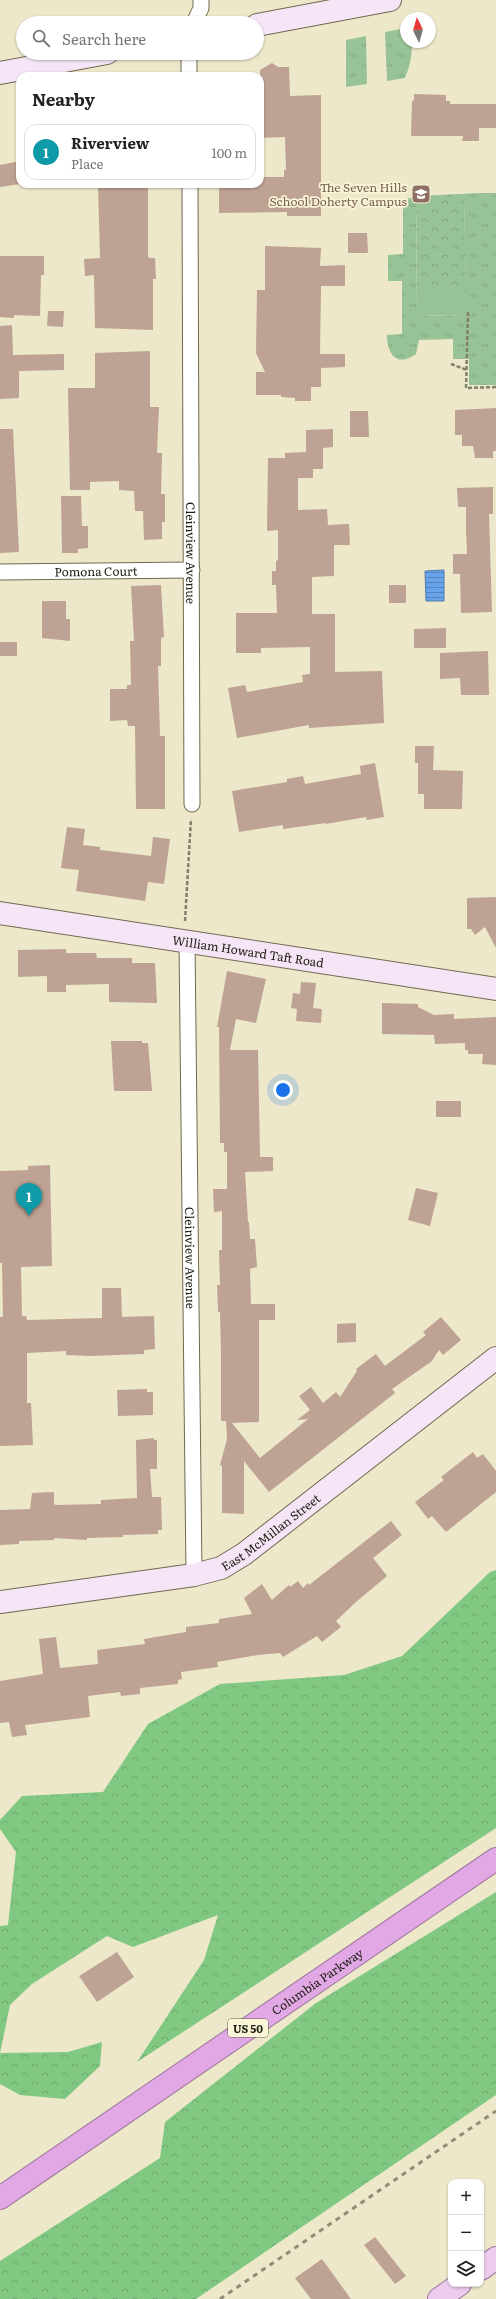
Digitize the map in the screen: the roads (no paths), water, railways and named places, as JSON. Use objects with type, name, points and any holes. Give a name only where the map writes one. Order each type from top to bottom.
[{"type":"highway","name":"Columbia Parkway","points":[[0,2198],[496,1859]]},
{"type":"main road","points":[[484,2266],[496,2258]]},
{"type":"main road","points":[[439,2299],[456,2287]]},
{"type":"street","points":[[197,16],[201,8],[200,0]]},
{"type":"street","points":[[264,24],[390,0]]},
{"type":"street","points":[[0,73],[70,60]]},
{"type":"street","points":[[189,60],[189,72]]},
{"type":"street","name":"Cleinview Avenue","points":[[190,188],[192,804]]},
{"type":"street","name":"Pomona Court","points":[[0,572],[192,570]]},
{"type":"street","name":"William Howard Taft Road","points":[[0,913],[186,932],[496,989]]},
{"type":"street","name":"Cleinview Avenue","points":[[186,932],[194,1575]]},
{"type":"street","name":"East McMillan Street","points":[[0,1602],[194,1575],[221,1568],[244,1554],[496,1358]]},
{"type":"water","points":[[444,570],[444,601],[426,601],[425,571]]},
{"type":"railway","points":[[220,2299],[496,2111]]},
{"type":"place","name":"The Seven Hills School Doherty Campus","points":[[421,194]]},
{"type":"place","name":"Riverview","points":[[29,1216]]}]
